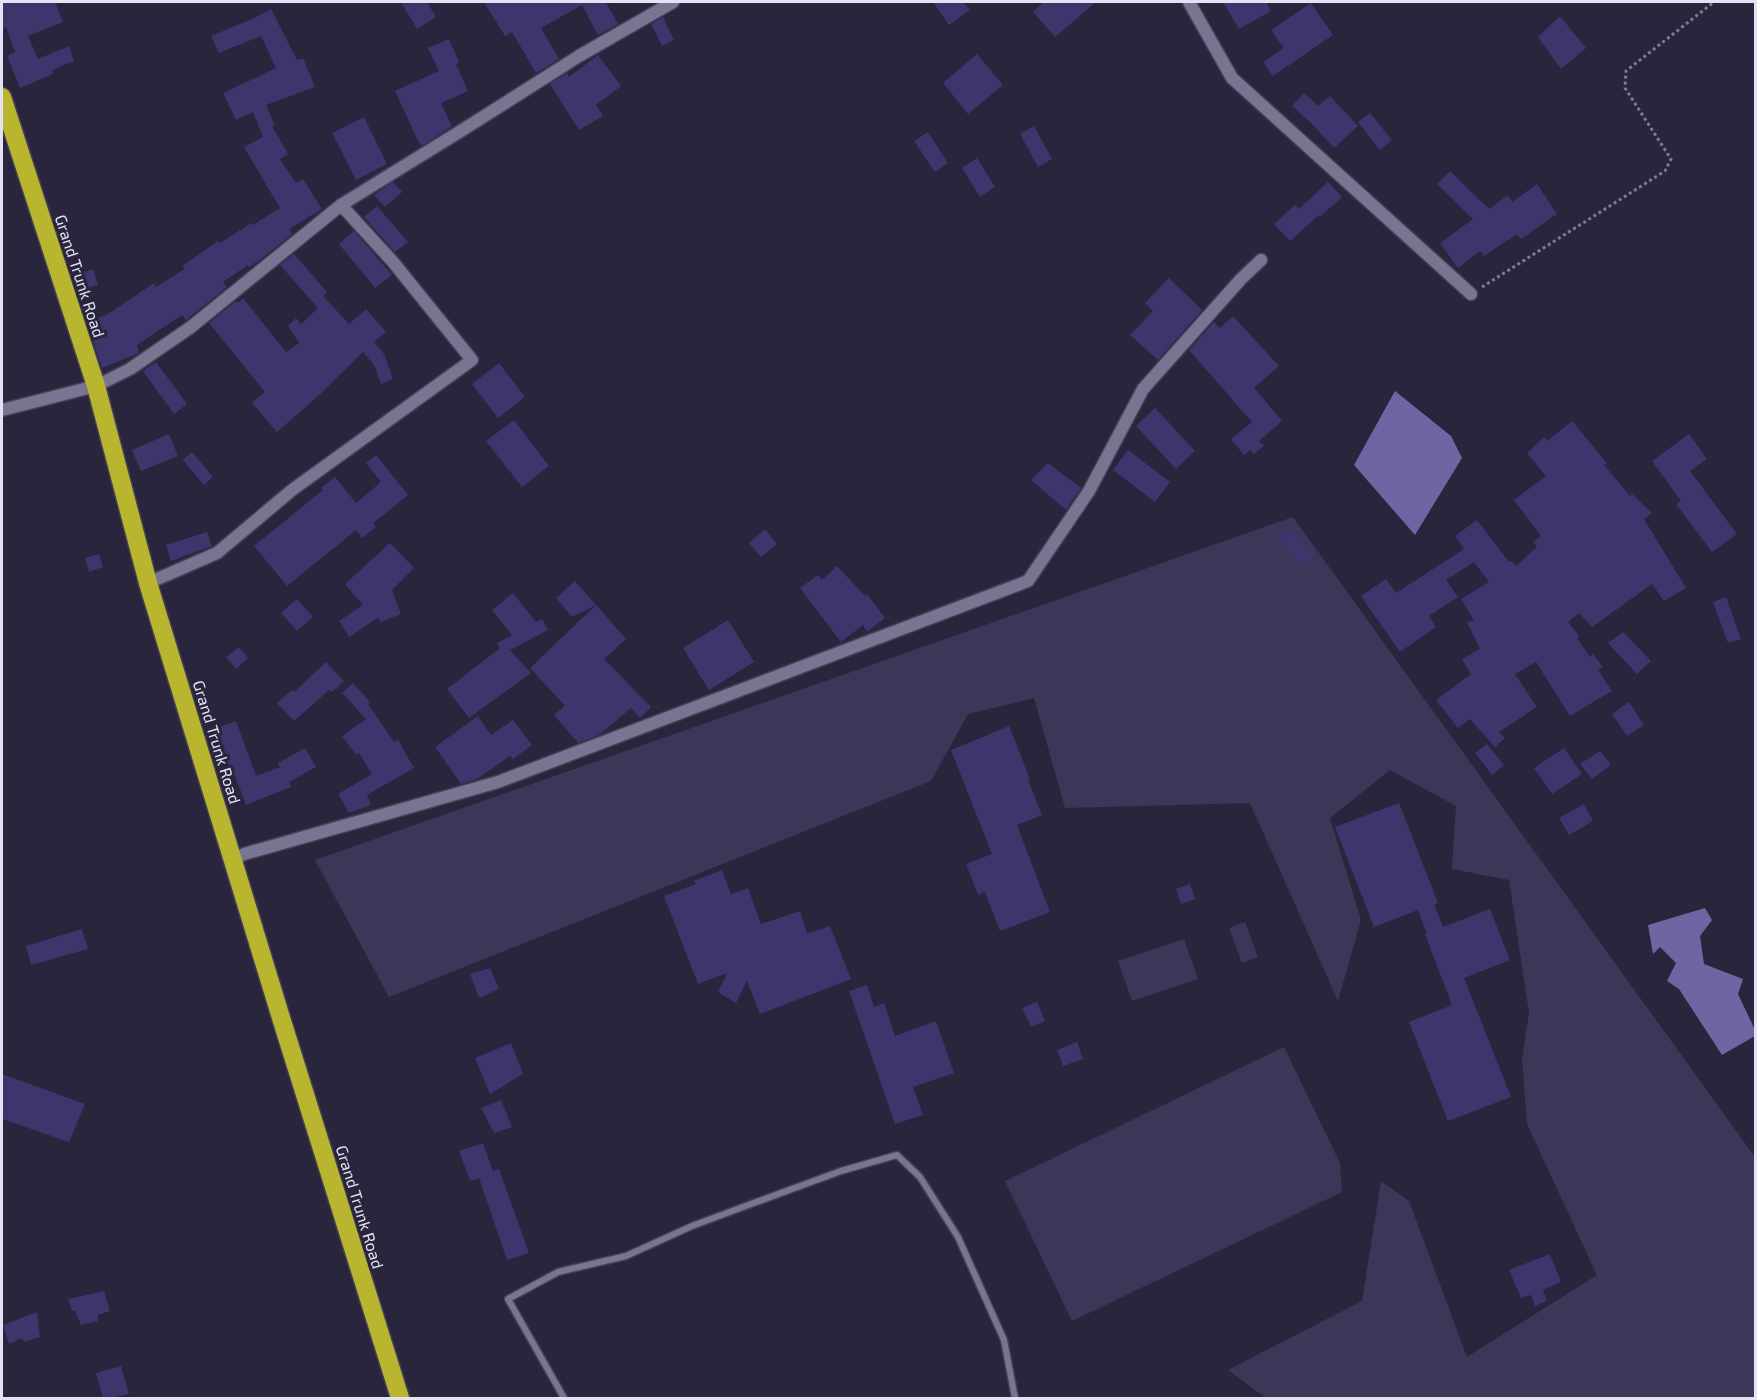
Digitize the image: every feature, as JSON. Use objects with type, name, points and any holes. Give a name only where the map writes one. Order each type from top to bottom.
[{"type":"highway","name":"Grand Trunk Road","points":[[2,97],[96,386],[148,583],[400,1398]]},
{"type":"street","points":[[2,410],[96,386],[130,369],[191,327],[342,205],[579,56],[674,2]]},
{"type":"street","points":[[1189,2],[1232,78],[1471,294]]},
{"type":"street","points":[[148,583],[217,553],[292,490],[472,360],[393,262],[342,205]]},
{"type":"street","points":[[232,860],[243,854],[498,782],[1028,581],[1089,490],[1143,389],[1241,279],[1261,260]]},
{"type":"lane","points":[[564,1398],[508,1299],[558,1272],[626,1256],[692,1226],[751,1203],[841,1171],[897,1155],[920,1177],[958,1237],[1004,1340],[1015,1398]]},
{"type":"path","points":[[1471,294],[1665,171],[1671,159],[1625,88],[1626,71],[1714,2]]},
{"type":"shaded area","points":[[1395,391],[1451,436],[1462,458],[1415,535],[1354,465]]},
{"type":"shaded area","points":[[1293,517],[1755,1157],[1755,1398],[1266,1398],[1228,1370],[1362,1301],[1381,1181],[1409,1201],[1467,1357],[1597,1275],[1527,1124],[1522,1059],[1529,1013],[1509,880],[1452,869],[1456,806],[1390,770],[1330,818],[1361,920],[1338,1001],[1250,803],[1065,808],[1034,698],[968,714],[931,781],[389,997],[315,860]]},
{"type":"shaded area","points":[[1705,908],[1712,920],[1700,936],[1704,964],[1743,979],[1738,994],[1755,1030],[1755,1036],[1722,1055],[1679,989],[1667,981],[1676,963],[1660,947],[1653,954],[1648,925]]},
{"type":"shaded area","points":[[1245,922],[1258,957],[1242,963],[1229,928]]},
{"type":"shaded area","points":[[1184,939],[1198,979],[1132,1001],[1118,961]]},
{"type":"shaded area","points":[[1284,1047],[1340,1163],[1342,1192],[1072,1321],[1005,1181]]},
{"type":"building","points":[[2,2],[55,2],[63,22],[28,36],[38,59],[69,46],[74,61],[52,70],[53,74],[20,88],[7,56],[15,52],[6,27],[2,29]]},
{"type":"building","points":[[401,2],[427,2],[436,17],[417,29]]},
{"type":"building","points":[[484,2],[606,2],[618,24],[598,35],[582,5],[541,28],[559,59],[536,73],[512,32],[505,36]]},
{"type":"building","points":[[933,2],[963,2],[970,10],[949,25]]},
{"type":"building","points":[[1044,2],[1096,2],[1055,37],[1033,12]]},
{"type":"building","points":[[1223,2],[1266,2],[1271,11],[1239,29]]},
{"type":"building","points":[[1311,3],[1333,35],[1273,76],[1263,62],[1284,48],[1271,30]]},
{"type":"building","points":[[271,9],[297,60],[303,58],[315,87],[266,105],[275,125],[272,126],[288,154],[280,159],[296,183],[303,179],[322,209],[289,229],[292,234],[261,259],[223,282],[227,287],[186,320],[182,315],[137,345],[139,353],[102,368],[87,322],[108,314],[154,283],[156,287],[185,269],[182,266],[218,241],[220,243],[280,208],[244,147],[263,137],[253,112],[236,120],[223,93],[276,68],[261,36],[219,53],[211,36]]},
{"type":"building","points":[[1560,16],[1586,48],[1561,69],[1538,37]]},
{"type":"building","points":[[663,17],[674,40],[662,46],[651,24]]},
{"type":"building","points":[[449,39],[459,62],[456,64],[468,91],[441,103],[452,126],[420,145],[395,91],[439,71],[428,48]]},
{"type":"building","points":[[977,54],[1003,85],[968,114],[943,83]]},
{"type":"building","points":[[598,55],[621,86],[596,105],[603,116],[579,130],[550,84],[567,73],[569,77]]},
{"type":"building","points":[[1304,93],[1318,106],[1330,96],[1358,126],[1334,148],[1292,106]]},
{"type":"building","points":[[1370,113],[1392,140],[1380,150],[1358,122]]},
{"type":"building","points":[[364,117],[387,164],[356,180],[332,133]]},
{"type":"building","points":[[1034,126],[1052,159],[1038,167],[1020,134]]},
{"type":"building","points":[[928,132],[948,163],[935,172],[914,141]]},
{"type":"building","points":[[977,158],[995,187],[980,197],[962,168]]},
{"type":"building","points":[[1450,171],[1489,209],[1508,195],[1512,202],[1537,184],[1557,214],[1521,239],[1517,234],[1484,256],[1480,251],[1458,268],[1440,243],[1473,219],[1437,184]]},
{"type":"building","points":[[393,182],[402,192],[385,207],[374,195]]},
{"type":"building","points":[[1328,182],[1342,197],[1290,241],[1274,224],[1295,205],[1299,209]]},
{"type":"building","points":[[377,206],[408,242],[395,252],[364,217]]},
{"type":"building","points":[[354,231],[392,275],[375,288],[339,244]]},
{"type":"building","points":[[294,254],[327,292],[323,296],[349,324],[366,309],[386,332],[374,342],[384,354],[393,379],[381,384],[374,365],[363,352],[277,432],[252,403],[265,392],[209,323],[243,298],[286,352],[299,343],[288,326],[296,318],[301,324],[318,308],[280,265]]},
{"type":"building","points":[[93,269],[98,285],[77,292],[72,276]]},
{"type":"building","points":[[1169,278],[1202,310],[1158,360],[1130,335],[1153,311],[1145,303]]},
{"type":"building","points":[[1233,316],[1279,366],[1254,388],[1282,421],[1259,441],[1264,446],[1254,454],[1250,450],[1244,455],[1231,439],[1252,422],[1189,350],[1214,322],[1220,328]]},
{"type":"building","points":[[156,362],[187,404],[174,414],[143,371]]},
{"type":"building","points":[[499,363],[525,397],[498,418],[472,384]]},
{"type":"building","points":[[1155,408],[1195,451],[1176,469],[1136,426]]},
{"type":"building","points":[[514,420],[549,466],[522,487],[486,441]]},
{"type":"building","points":[[1572,421],[1607,463],[1604,465],[1630,496],[1632,494],[1652,513],[1644,519],[1686,588],[1664,601],[1652,584],[1592,627],[1579,613],[1568,622],[1579,636],[1577,638],[1590,657],[1593,654],[1603,667],[1598,670],[1612,691],[1570,716],[1536,662],[1515,674],[1537,707],[1499,732],[1505,738],[1495,747],[1470,719],[1458,728],[1436,700],[1471,674],[1462,659],[1480,649],[1467,622],[1474,620],[1461,599],[1489,582],[1474,562],[1446,580],[1458,597],[1429,616],[1436,627],[1400,652],[1361,596],[1386,579],[1396,593],[1464,549],[1455,536],[1477,520],[1509,562],[1512,561],[1516,566],[1537,547],[1533,542],[1541,536],[1514,500],[1546,476],[1527,453],[1544,437],[1547,441]]},
{"type":"building","points":[[169,434],[178,456],[141,471],[132,450]]},
{"type":"building","points":[[1689,434],[1707,459],[1690,471],[1737,534],[1712,552],[1676,504],[1681,501],[1652,461]]},
{"type":"building","points":[[1128,450],[1170,482],[1155,502],[1113,470]]},
{"type":"building","points":[[192,452],[213,477],[204,485],[183,460]]},
{"type":"building","points":[[376,455],[408,495],[373,523],[376,527],[362,538],[356,530],[287,586],[254,546],[323,490],[321,488],[335,477],[356,503],[381,482],[366,463]]},
{"type":"building","points":[[1048,463],[1081,488],[1066,510],[1031,480]]},
{"type":"building","points":[[1290,527],[1314,556],[1301,566],[1278,537]]},
{"type":"building","points":[[765,529],[777,544],[761,557],[749,543]]},
{"type":"building","points":[[207,532],[212,546],[171,561],[166,545]]},
{"type":"building","points":[[390,543],[414,568],[392,590],[401,614],[380,622],[379,617],[349,637],[339,621],[363,605],[345,584]]},
{"type":"building","points":[[99,554],[103,567],[89,572],[85,558]]},
{"type":"building","points":[[837,566],[865,596],[867,594],[885,618],[867,632],[863,625],[841,642],[800,588],[818,575],[822,580]]},
{"type":"building","points":[[575,581],[626,639],[604,659],[651,707],[640,718],[631,708],[599,735],[578,743],[554,715],[565,706],[530,668],[596,605],[572,617],[556,598]]},
{"type":"building","points":[[513,593],[536,622],[542,619],[548,630],[510,650],[531,673],[469,718],[447,689],[500,648],[497,643],[512,635],[492,610]]},
{"type":"building","points":[[1726,597],[1741,639],[1728,643],[1713,602]]},
{"type":"building","points":[[297,599],[313,617],[297,631],[281,613]]},
{"type":"building","points":[[728,620],[754,662],[709,690],[683,648]]},
{"type":"building","points":[[1623,632],[1651,661],[1637,674],[1608,643]]},
{"type":"building","points":[[239,647],[248,658],[236,669],[226,657]]},
{"type":"building","points":[[326,662],[344,681],[332,692],[329,690],[294,721],[277,703],[292,690],[294,692]]},
{"type":"building","points":[[353,683],[370,702],[368,704],[394,742],[398,740],[414,768],[367,795],[371,805],[349,813],[338,794],[372,774],[359,753],[356,755],[342,736],[366,719],[342,693]]},
{"type":"building","points":[[1629,702],[1644,725],[1627,736],[1612,714]]},
{"type":"building","points":[[478,716],[491,735],[513,720],[532,745],[513,759],[510,756],[477,779],[461,784],[435,747]]},
{"type":"building","points":[[236,721],[256,776],[280,767],[278,763],[305,748],[316,767],[289,782],[291,787],[246,805],[235,776],[231,777],[214,729]]},
{"type":"building","points":[[1009,726],[1042,815],[1017,825],[1050,912],[1000,931],[985,892],[978,895],[966,864],[992,854],[951,750]]},
{"type":"building","points":[[1487,744],[1504,765],[1492,775],[1475,753]]},
{"type":"building","points":[[1564,748],[1582,774],[1552,794],[1534,768]]},
{"type":"building","points":[[1600,751],[1611,765],[1592,779],[1580,764]]},
{"type":"building","points":[[1399,803],[1438,903],[1434,904],[1443,927],[1490,909],[1510,960],[1464,978],[1511,1097],[1448,1121],[1409,1022],[1452,1005],[1418,910],[1374,927],[1335,827]]},
{"type":"building","points":[[1584,804],[1593,821],[1569,835],[1559,818]]},
{"type":"building","points":[[722,870],[731,894],[748,888],[761,924],[800,911],[807,934],[830,926],[851,979],[760,1014],[747,981],[736,1003],[718,992],[727,973],[698,984],[664,896],[696,884],[694,881]]},
{"type":"building","points":[[1190,884],[1195,899],[1181,904],[1176,889]]},
{"type":"building","points":[[82,929],[88,949],[31,965],[26,946]]},
{"type":"building","points":[[490,968],[499,989],[479,998],[470,974]]},
{"type":"building","points":[[867,985],[874,1007],[884,1003],[895,1036],[936,1021],[954,1073],[913,1087],[923,1115],[895,1124],[849,991]]},
{"type":"building","points":[[1037,1002],[1045,1021],[1031,1027],[1022,1008]]},
{"type":"building","points":[[1077,1042],[1083,1059],[1063,1066],[1057,1050]]},
{"type":"building","points":[[511,1043],[523,1074],[490,1094],[475,1058]]},
{"type":"building","points":[[2,1074],[85,1104],[69,1142],[2,1119]]},
{"type":"building","points":[[501,1100],[512,1127],[494,1133],[481,1108]]},
{"type":"building","points":[[483,1143],[493,1171],[499,1169],[529,1253],[507,1260],[479,1178],[470,1181],[459,1151]]},
{"type":"building","points":[[1550,1254],[1561,1282],[1543,1290],[1547,1301],[1535,1306],[1531,1295],[1521,1298],[1509,1270]]},
{"type":"building","points":[[104,1291],[110,1311],[98,1315],[98,1321],[81,1325],[68,1299]]},
{"type":"building","points":[[37,1312],[40,1337],[24,1342],[22,1338],[9,1344],[3,1325]]},
{"type":"building","points":[[121,1366],[129,1394],[103,1398],[96,1373]]}]
